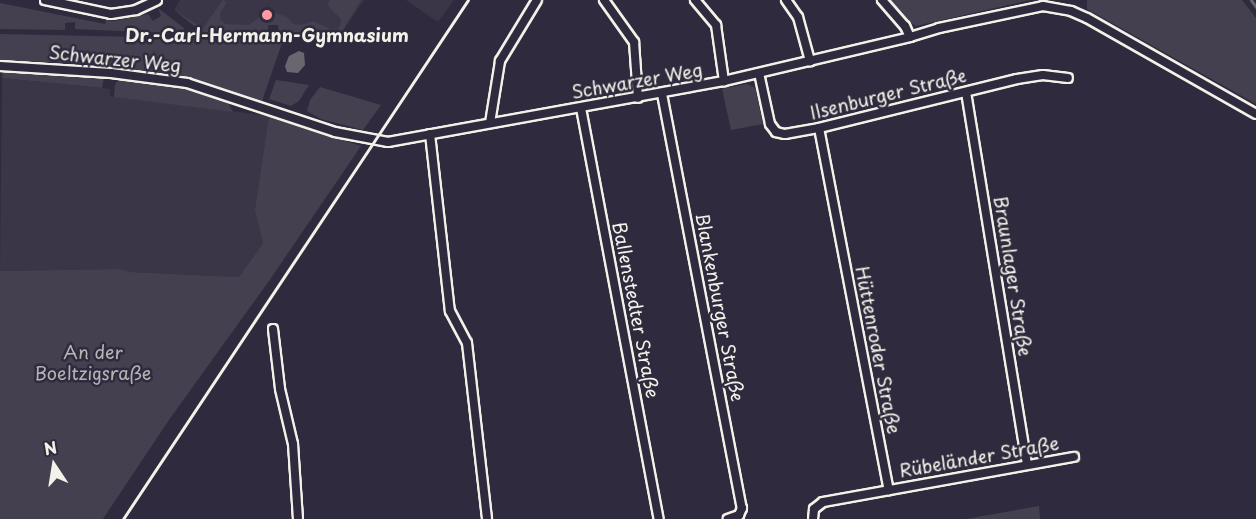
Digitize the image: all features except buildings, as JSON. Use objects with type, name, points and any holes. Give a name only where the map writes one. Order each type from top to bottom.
[{"type":"street","points":[[45,0],[111,14],[136,10],[157,0]]},
{"type":"street","points":[[490,123],[500,61],[537,0]]},
{"type":"street","points":[[604,0],[634,42],[638,98]]},
{"type":"street","points":[[695,0],[716,26],[724,81]]},
{"type":"street","points":[[786,0],[798,17],[810,61]]},
{"type":"street","points":[[882,0],[905,26],[910,37]]},
{"type":"street","name":"Schwarzer Weg","points":[[0,66],[111,73],[187,83],[335,132],[388,142],[724,81],[1027,8],[1060,9],[1087,18],[1128,39],[1256,114]]},
{"type":"street","name":"Ilsenburger Straße","points":[[759,73],[770,124],[776,132],[785,134],[819,129],[1026,78],[1043,75],[1068,78]]},
{"type":"street","name":"Braunlager Straße","points":[[966,92],[1027,464]]},
{"type":"street","name":"Blankenburger Straße","points":[[662,94],[742,507],[739,516],[728,519]]},
{"type":"street","name":"Ballenstedter Straße","points":[[581,108],[659,519]]},
{"type":"street","name":"Hüttenroder Straße","points":[[819,129],[889,490]]},
{"type":"street","points":[[430,134],[450,311],[467,343],[487,519]]},
{"type":"street","points":[[273,329],[280,389],[293,444],[298,519]]},
{"type":"street","name":"Rübeländer Straße","points":[[889,490],[1074,457]]},
{"type":"street","points":[[813,519],[814,508],[823,502],[889,490]]},
{"type":"shaded area","name":"Dr.-Carl-Hermann-Gymnasium","points":[[180,0],[364,0],[338,38],[279,34],[278,25],[268,25],[268,33],[202,32],[174,10]]},
{"type":"shaded area","name":"Dr.-Carl-Hermann-Gymnasium","points":[[406,0],[454,0],[438,22]]},
{"type":"shaded area","points":[[299,51],[304,53],[305,65],[298,73],[287,72],[285,66],[289,56]]},
{"type":"shaded area","points":[[2,78],[110,89],[110,96],[269,116],[256,209],[263,243],[239,277],[129,272],[120,269],[0,271]]},
{"type":"green space","points":[[223,0],[227,2],[220,13],[220,19],[225,24],[249,25],[264,14],[272,12],[287,17],[293,24],[301,25],[314,21],[331,30],[338,29],[341,19],[327,5],[330,0],[361,0],[338,38],[279,34],[278,25],[268,25],[268,33],[202,32],[174,10],[203,28]]},
{"type":"green space","points":[[889,0],[1030,0],[916,26],[906,19]]},
{"type":"green space","points":[[1087,0],[1242,0],[1256,18],[1256,104],[1087,9]]},
{"type":"green space","points":[[0,3],[105,24],[106,20],[114,21],[148,14],[153,21],[161,16],[158,8],[184,28],[185,34],[75,29],[75,22],[65,23],[65,30],[0,29]]},
{"type":"green space","points":[[0,34],[283,40],[262,101],[185,76],[94,64],[0,60]]},
{"type":"green space","points":[[3,71],[104,78],[102,88],[2,78]]},
{"type":"green space","points":[[121,78],[181,85],[226,99],[233,112],[114,97],[115,84]]},
{"type":"green space","points":[[276,80],[309,85],[299,101],[291,106],[269,99]]},
{"type":"green space","points":[[747,84],[755,88],[763,124],[731,130],[722,89]]},
{"type":"green space","points":[[320,87],[381,105],[363,130],[321,119],[307,111],[310,100]]},
{"type":"green space","name":"An der Boeltzigsraße","points":[[269,116],[361,146],[269,281],[171,417],[103,519],[0,519],[0,271],[120,269],[130,272],[239,277],[263,243],[255,210]]},
{"type":"green space","points":[[1039,506],[1040,519],[966,519]]},
{"type":"waterway","points":[[1251,0],[1256,7]]},
{"type":"railway","points":[[123,519],[468,0]]},
{"type":"place","name":"Dr.-Carl-Hermann-Gymnasium","points":[[267,15]]}]
